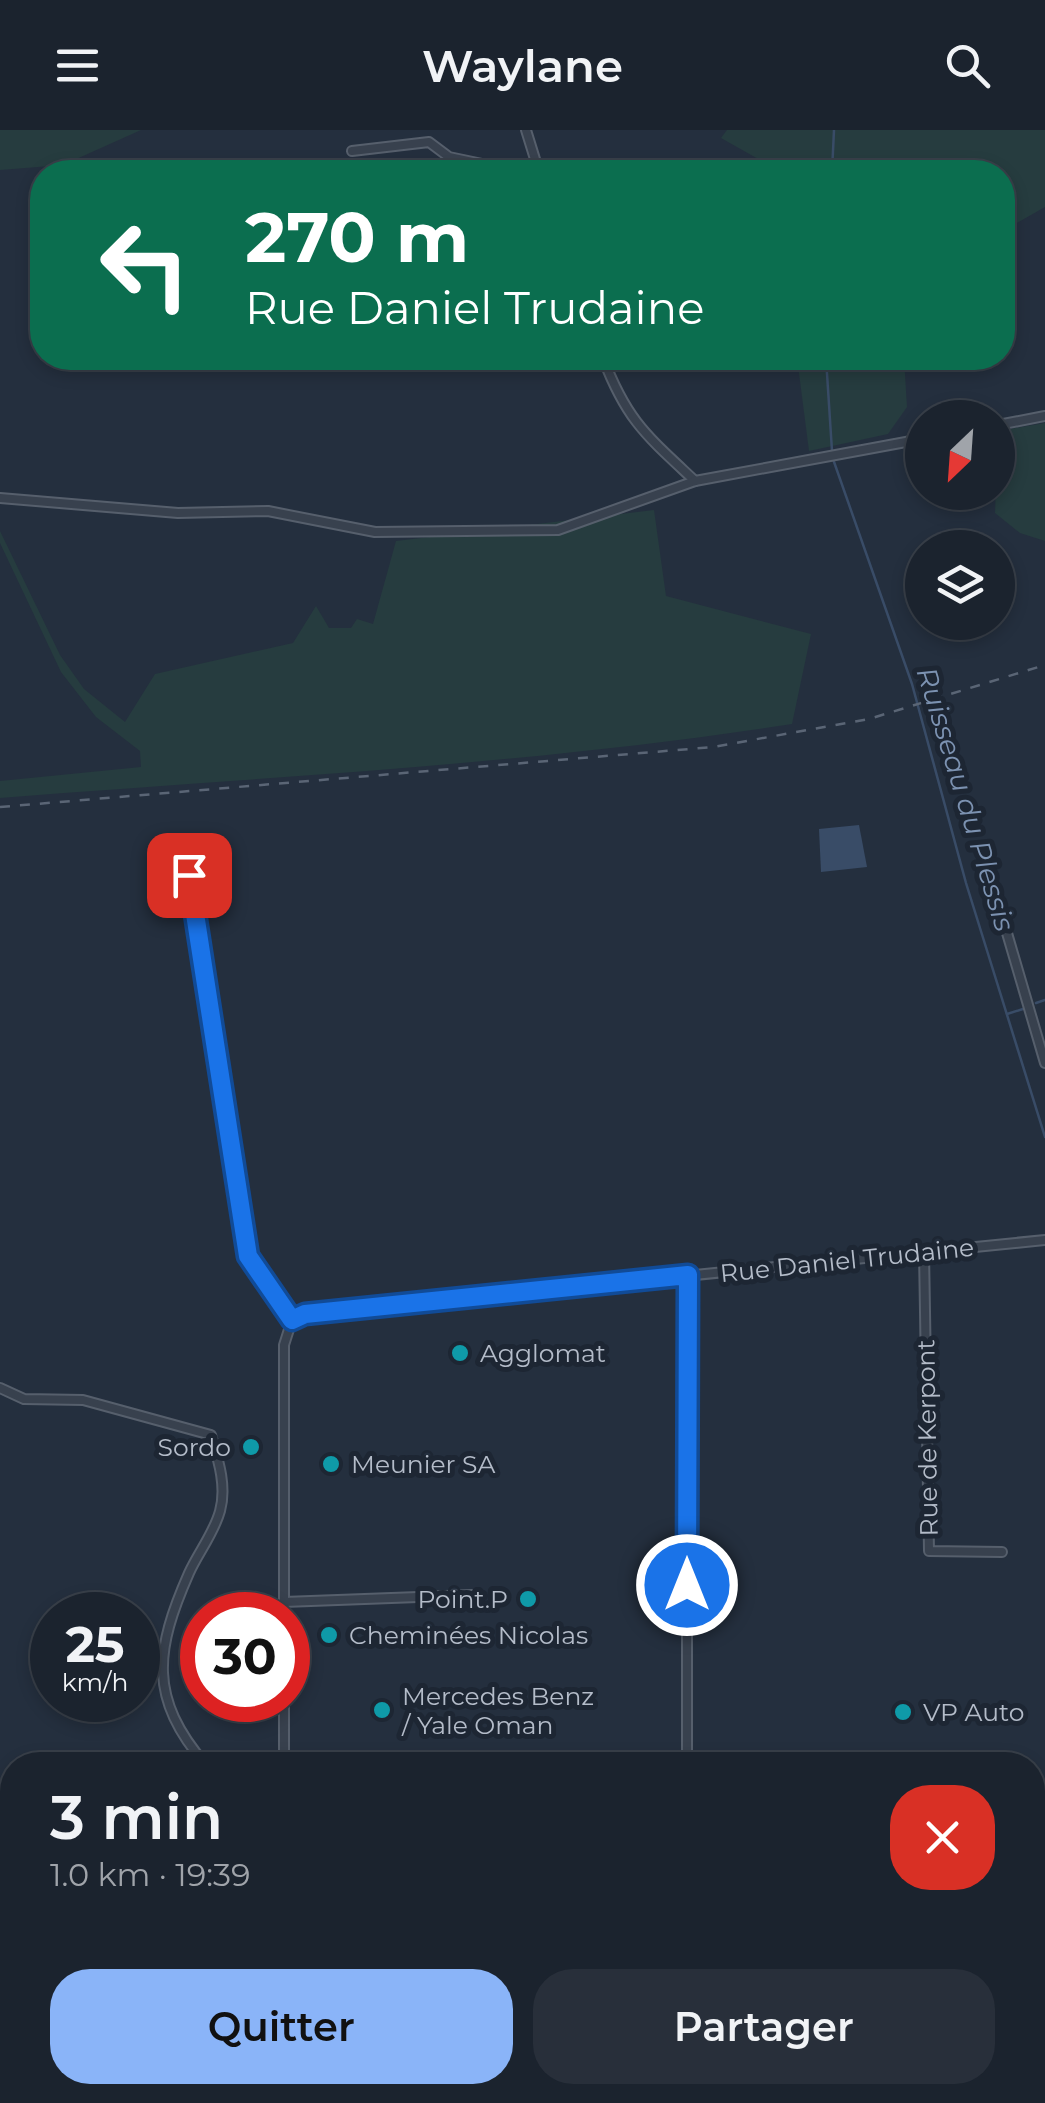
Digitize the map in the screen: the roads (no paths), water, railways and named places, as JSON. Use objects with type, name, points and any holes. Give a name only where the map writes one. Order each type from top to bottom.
[{"type":"street","points":[[526,130],[535,160]]},
{"type":"street","points":[[352,151],[429,142],[449,158],[459,160]]},
{"type":"street","points":[[608,370],[636,428],[695,481]]},
{"type":"street","points":[[1015,422],[1045,416]]},
{"type":"street","points":[[0,498],[178,513],[268,511],[376,532],[558,530],[695,481],[905,443]]},
{"type":"street","points":[[189,875],[248,1256],[292,1320],[284,1345],[284,1592]]},
{"type":"street","points":[[1002,916],[1045,1063]]},
{"type":"street","name":"Rue Daniel Trudaine","points":[[292,1320],[323,1312],[1045,1240]]},
{"type":"street","name":"Rue de Kerpont","points":[[924,1252],[929,1551],[1002,1552]]},
{"type":"street","points":[[687,1752],[688,1275]]},
{"type":"street","points":[[0,1388],[24,1400],[83,1400],[211,1435],[222,1489],[220,1512],[188,1576],[160,1667],[164,1696],[198,1752]]},
{"type":"street","points":[[310,1601],[472,1595]]},
{"type":"street","points":[[284,1722],[284,1752]]},
{"type":"water","points":[[859,825],[867,867],[821,872],[819,829]]},
{"type":"waterway","name":"Ruisseau du Plessis","points":[[833,160],[834,130]]},
{"type":"waterway","name":"Ruisseau du Plessis","points":[[827,370],[832,451]]},
{"type":"waterway","name":"Ruisseau du Plessis","points":[[833,459],[912,684],[966,883],[1045,1137]]},
{"type":"waterway","points":[[1036,1003],[1045,1000]]},
{"type":"waterway","points":[[1007,1014],[1023,1009]]},
{"type":"railway","points":[[0,807],[713,747],[869,719],[1045,665]]},
{"type":"place","name":"Agglomat","points":[[460,1353]]},
{"type":"place","name":"Sordo","points":[[251,1447]]},
{"type":"place","name":"Meunier SA","points":[[331,1464]]},
{"type":"place","name":"Point.P","points":[[528,1599]]},
{"type":"place","name":"Cheminées Nicolas","points":[[329,1635]]},
{"type":"place","name":"Mercedes Benz / Yale Oman","points":[[382,1710]]},
{"type":"place","name":"VP Auto","points":[[903,1712]]}]
